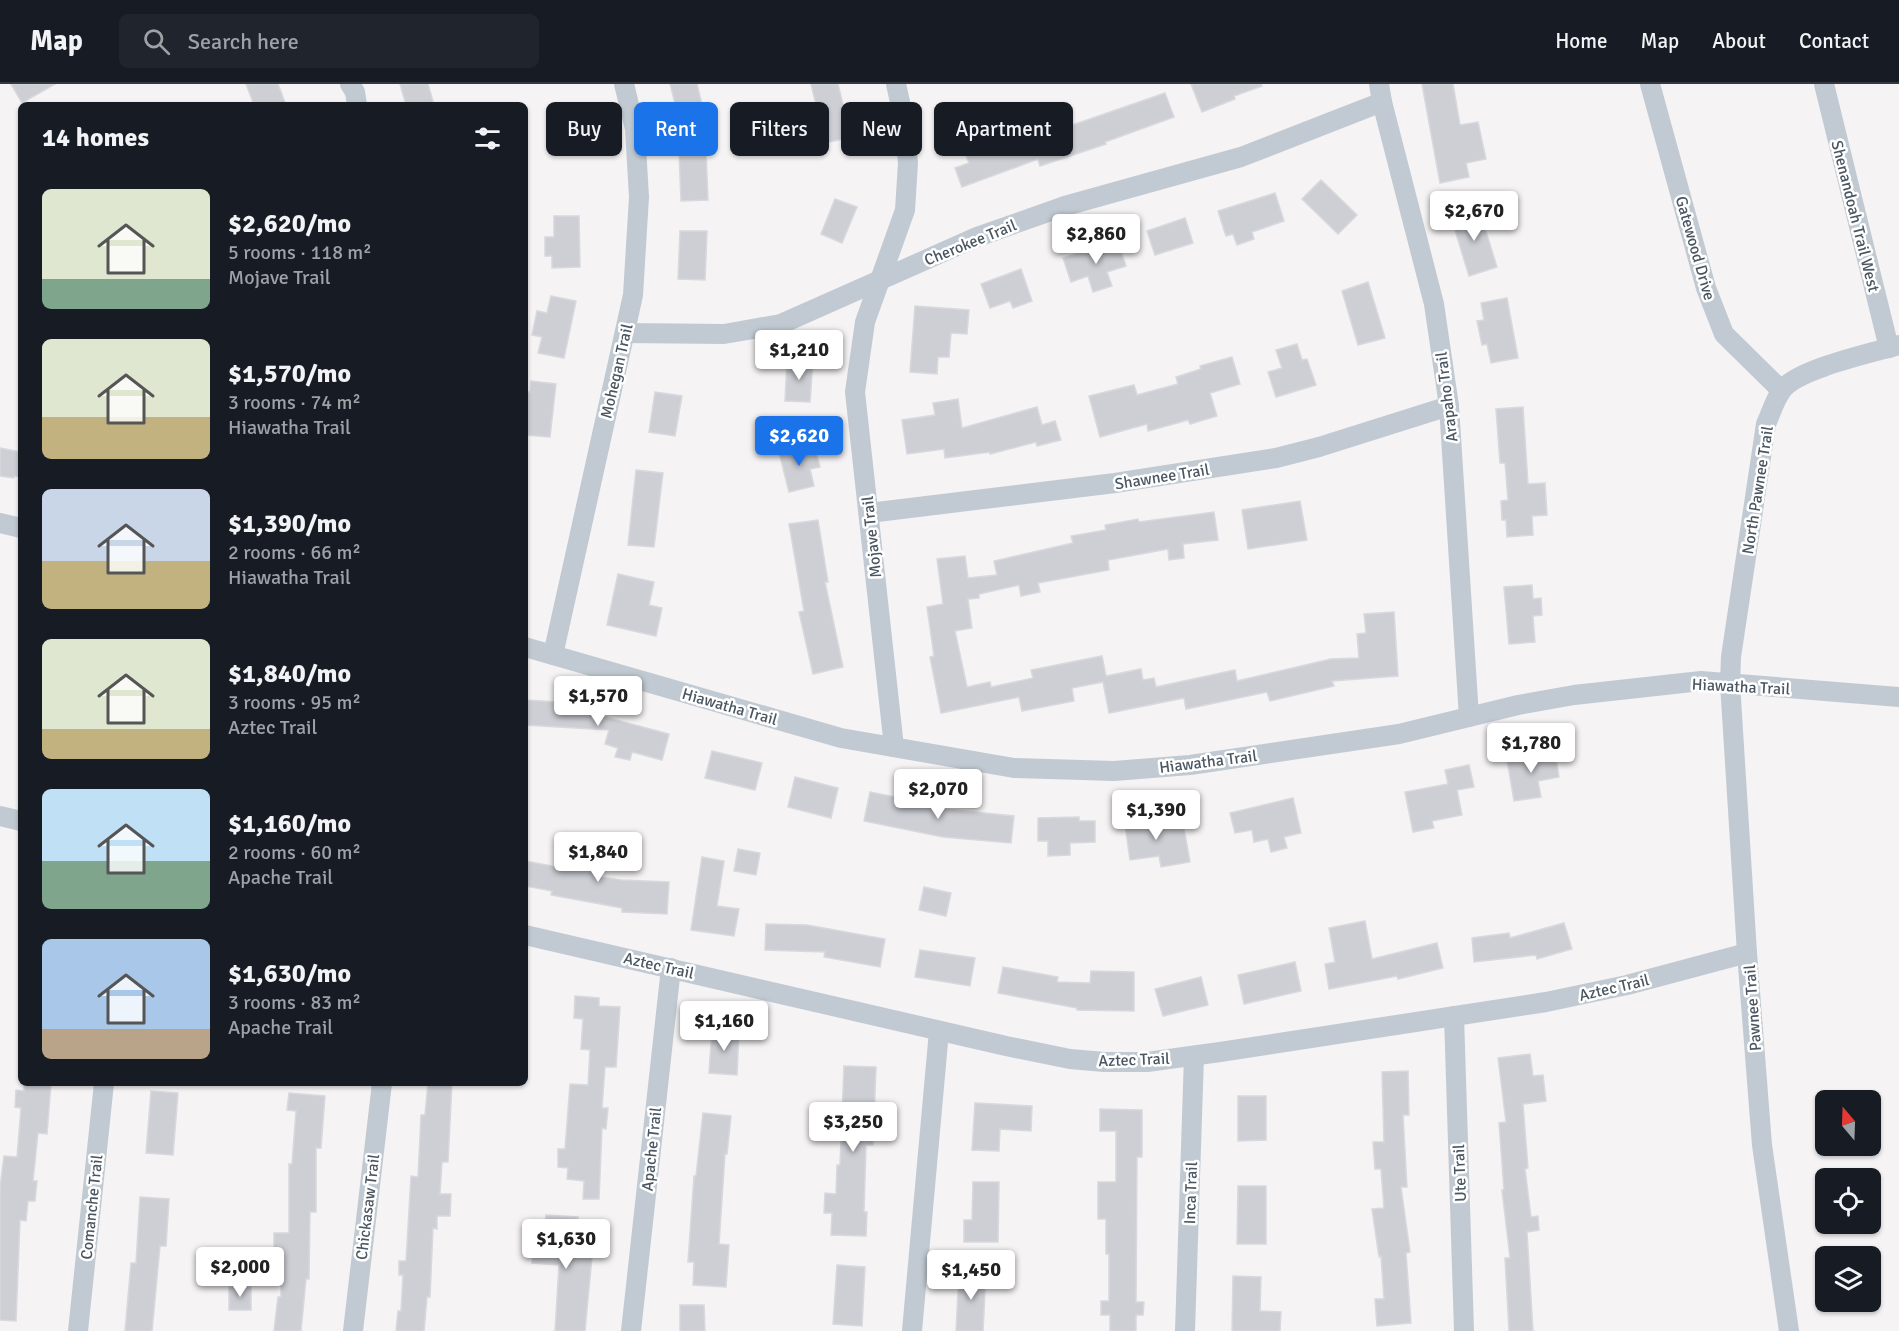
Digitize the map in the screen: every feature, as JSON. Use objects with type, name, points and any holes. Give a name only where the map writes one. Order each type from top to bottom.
[{"type":"street","points":[[350,84],[355,92],[357,102]]},
{"type":"street","name":"Mohegan Trail","points":[[553,655],[633,295],[639,197],[635,129],[624,84]]},
{"type":"street","name":"Mojave Trail","points":[[894,747],[855,392],[865,322],[905,210],[908,163],[904,120],[896,84]]},
{"type":"street","name":"Gatewood Drive","points":[[1650,84],[1706,288],[1724,334],[1781,390]]},
{"type":"street","name":"Shenandoah Trail West","points":[[1824,84],[1894,347]]},
{"type":"street","name":"Cherokee Trail","points":[[625,333],[724,334],[781,324],[977,237],[1065,206],[1241,157],[1380,93]]},
{"type":"street","name":"Arapaho Trail","points":[[1380,93],[1434,304],[1449,406],[1469,717]]},
{"type":"street","points":[[1781,390],[1790,381],[1813,371],[1894,347]]},
{"type":"street","name":"North Pawnee Trail","points":[[1730,683],[1731,657],[1766,424],[1781,390]]},
{"type":"street","name":"Shawnee Trail","points":[[869,513],[1104,485],[1276,458],[1319,447],[1449,406]]},
{"type":"street","points":[[0,523],[18,527]]},
{"type":"street","name":"Hiawatha Trail","points":[[528,648],[841,738],[1014,768],[1114,771],[1191,765],[1399,734],[1518,705],[1574,695],[1701,681],[1899,697]]},
{"type":"street","name":"Pawnee Trail","points":[[1730,683],[1762,1145],[1788,1331]]},
{"type":"street","points":[[0,816],[18,820]]},
{"type":"street","name":"Aztec Trail","points":[[528,936],[1006,1047],[1070,1059],[1104,1062],[1147,1062],[1194,1056],[1546,1002],[1627,986],[1747,952]]},
{"type":"street","name":"Apache Trail","points":[[631,1331],[671,968]]},
{"type":"street","name":"Ute Trail","points":[[1454,1016],[1464,1331]]},
{"type":"street","points":[[912,1331],[939,1031]]},
{"type":"street","name":"Inca Trail","points":[[1185,1331],[1194,1056]]},
{"type":"street","name":"Comanche Trail","points":[[78,1331],[104,1086]]},
{"type":"street","name":"Chickasaw Trail","points":[[353,1331],[382,1086]]},
{"type":"building","points":[[11,84],[55,84],[24,102],[21,102]]},
{"type":"building","points":[[246,84],[278,84],[285,102],[253,102]]},
{"type":"building","points":[[400,84],[428,84],[433,102],[405,102]]},
{"type":"building","points":[[670,84],[697,84],[701,102],[675,102]]},
{"type":"building","points":[[811,84],[838,84],[842,102],[841,139],[829,142],[829,102],[815,102]]},
{"type":"building","points":[[1191,84],[1261,84],[1262,86],[1234,96],[1235,99],[1202,112]]},
{"type":"building","points":[[1422,84],[1453,84],[1460,125],[1478,122],[1486,159],[1466,163],[1469,177],[1440,183]]},
{"type":"building","points":[[1165,93],[1174,117],[1073,155],[1073,125]]},
{"type":"building","points":[[679,156],[706,156],[708,200],[681,201]]},
{"type":"building","points":[[966,156],[1070,156],[1040,166],[1038,159],[962,187],[955,168],[969,163]]},
{"type":"building","points":[[1321,180],[1357,215],[1338,234],[1302,199]]},
{"type":"building","points":[[1275,193],[1284,221],[1252,232],[1254,239],[1237,245],[1233,234],[1226,236],[1218,211]]},
{"type":"building","points":[[835,199],[857,207],[842,243],[821,234]]},
{"type":"building","points":[[1479,209],[1497,267],[1469,276],[1451,217]]},
{"type":"building","points":[[554,216],[579,216],[580,267],[552,268],[552,256],[545,256],[545,237],[554,237]]},
{"type":"building","points":[[1185,218],[1193,243],[1155,255],[1147,231]]},
{"type":"building","points":[[680,231],[707,231],[705,280],[678,279]]},
{"type":"building","points":[[1117,240],[1126,266],[1107,272],[1112,286],[1093,292],[1088,276],[1071,282],[1063,258]]},
{"type":"building","points":[[1021,269],[1032,301],[1013,308],[1010,301],[990,308],[981,284]]},
{"type":"building","points":[[1368,282],[1385,338],[1358,345],[1342,291]]},
{"type":"building","points":[[551,296],[576,301],[564,358],[538,353],[542,337],[532,335],[537,311],[547,313]]},
{"type":"building","points":[[1507,298],[1518,358],[1491,363],[1487,344],[1482,345],[1477,321],[1484,320],[1481,303]]},
{"type":"building","points":[[915,306],[969,310],[967,334],[951,333],[949,357],[938,357],[937,374],[910,372]]},
{"type":"building","points":[[1297,344],[1302,360],[1307,359],[1316,385],[1276,397],[1268,372],[1282,368],[1276,350]]},
{"type":"building","points":[[1232,357],[1240,384],[1210,393],[1217,416],[1190,424],[1188,420],[1148,431],[1147,424],[1100,437],[1089,396],[1134,385],[1137,395],[1178,384],[1176,377],[1201,369],[1200,366]]},
{"type":"building","points":[[787,359],[813,361],[810,402],[785,401]]},
{"type":"building","points":[[531,381],[556,384],[550,437],[528,435],[528,392],[530,392]]},
{"type":"building","points":[[655,392],[682,396],[675,436],[649,432]]},
{"type":"building","points":[[958,399],[962,428],[1037,407],[1042,425],[1055,421],[1061,440],[1037,446],[1036,442],[990,454],[990,452],[945,458],[944,449],[907,454],[902,420],[935,415],[933,403]]},
{"type":"building","points":[[1523,407],[1528,484],[1545,483],[1547,515],[1532,516],[1533,535],[1507,537],[1506,520],[1502,520],[1501,501],[1508,500],[1505,463],[1500,463],[1496,409]]},
{"type":"building","points":[[814,444],[820,467],[810,469],[814,486],[789,492],[779,452]]},
{"type":"building","points":[[0,448],[18,451],[18,477],[0,476]]},
{"type":"building","points":[[636,470],[663,473],[654,547],[628,545]]},
{"type":"building","points":[[1300,501],[1307,540],[1248,549],[1242,510]]},
{"type":"building","points":[[1214,512],[1218,540],[1183,544],[1184,558],[1169,560],[1168,549],[1108,560],[1109,570],[1038,583],[1040,592],[1021,596],[1019,585],[979,594],[979,598],[968,599],[972,628],[955,631],[967,687],[990,682],[991,687],[1033,678],[1031,670],[1102,656],[1106,676],[1141,669],[1143,680],[1154,678],[1156,687],[1235,670],[1237,681],[1331,659],[1359,658],[1357,634],[1366,633],[1364,614],[1394,612],[1398,676],[1332,681],[1334,686],[1270,701],[1267,692],[1186,709],[1184,698],[1109,713],[1103,682],[1072,688],[1074,701],[1022,711],[1019,697],[941,713],[930,657],[934,656],[927,607],[943,604],[937,559],[965,556],[968,578],[997,575],[994,561],[1073,543],[1071,536],[1106,530],[1105,525],[1138,519],[1139,522]]},
{"type":"building","points":[[818,520],[828,582],[825,582],[843,667],[813,674],[799,612],[804,611],[789,524]]},
{"type":"building","points":[[618,574],[654,582],[649,605],[662,608],[656,636],[607,625]]},
{"type":"building","points":[[1532,585],[1533,599],[1541,598],[1542,615],[1533,616],[1535,642],[1509,644],[1504,587]]},
{"type":"building","points":[[528,700],[591,704],[590,713],[669,734],[662,760],[632,752],[630,760],[615,757],[618,748],[605,744],[609,730],[528,725]]},
{"type":"building","points":[[712,751],[762,763],[755,790],[705,778]]},
{"type":"building","points":[[1555,752],[1559,777],[1538,781],[1541,797],[1514,801],[1507,760]]},
{"type":"building","points":[[1469,765],[1474,787],[1457,790],[1462,815],[1432,821],[1434,828],[1413,832],[1405,792],[1448,784],[1445,770]]},
{"type":"building","points":[[795,777],[838,788],[831,818],[788,807]]},
{"type":"building","points":[[870,792],[934,805],[934,808],[1014,816],[1011,843],[943,837],[864,821]]},
{"type":"building","points":[[1293,798],[1301,833],[1284,837],[1287,848],[1271,852],[1268,839],[1254,842],[1252,830],[1235,833],[1230,813]]},
{"type":"building","points":[[1150,814],[1152,828],[1183,823],[1190,862],[1161,867],[1159,856],[1130,860],[1124,818]]},
{"type":"building","points":[[1079,817],[1079,821],[1095,821],[1095,842],[1070,843],[1070,855],[1048,856],[1048,841],[1038,841],[1038,818]]},
{"type":"building","points":[[585,836],[608,840],[601,877],[669,882],[667,914],[622,912],[622,908],[551,895],[552,891],[528,887],[528,862],[578,871]]},
{"type":"building","points":[[738,849],[760,853],[756,875],[734,871]]},
{"type":"building","points":[[702,857],[724,861],[717,906],[739,909],[734,936],[691,930]]},
{"type":"building","points":[[924,887],[951,893],[946,916],[919,910]]},
{"type":"building","points":[[1365,921],[1372,959],[1437,943],[1443,968],[1398,979],[1397,976],[1329,989],[1325,964],[1335,962],[1329,928]]},
{"type":"building","points":[[1564,923],[1572,949],[1537,959],[1536,955],[1474,962],[1472,938],[1509,933],[1510,938]]},
{"type":"building","points":[[766,924],[807,925],[885,939],[880,967],[824,957],[825,952],[765,950]]},
{"type":"building","points":[[920,950],[975,958],[970,986],[915,977]]},
{"type":"building","points":[[1295,962],[1301,991],[1244,1004],[1238,975]]},
{"type":"building","points":[[1003,967],[1058,977],[1057,982],[1090,983],[1091,971],[1134,972],[1134,1011],[1077,1010],[1077,1008],[998,993]]},
{"type":"building","points":[[1201,977],[1208,1005],[1163,1016],[1155,989]]},
{"type":"building","points":[[575,996],[599,998],[599,1006],[620,1007],[616,1067],[605,1067],[602,1108],[608,1108],[606,1129],[602,1128],[599,1199],[583,1199],[584,1181],[567,1179],[568,1168],[558,1167],[558,1149],[565,1149],[570,1084],[588,1085],[590,1050],[581,1049],[583,1019],[574,1018]]},
{"type":"building","points":[[712,1029],[739,1030],[737,1075],[709,1073]]},
{"type":"building","points":[[1530,1054],[1533,1076],[1543,1075],[1546,1101],[1523,1104],[1528,1168],[1525,1169],[1531,1217],[1538,1216],[1539,1230],[1527,1232],[1533,1331],[1509,1331],[1505,1258],[1510,1258],[1502,1190],[1504,1190],[1499,1123],[1506,1122],[1498,1058]]},
{"type":"building","points":[[844,1066],[876,1067],[873,1145],[866,1145],[864,1212],[867,1212],[866,1236],[831,1235],[832,1213],[824,1213],[825,1193],[836,1194],[837,1165],[840,1165]]},
{"type":"building","points":[[1408,1071],[1409,1115],[1403,1115],[1407,1187],[1401,1187],[1410,1252],[1406,1253],[1411,1323],[1377,1326],[1375,1299],[1384,1299],[1381,1256],[1379,1257],[1372,1209],[1384,1208],[1381,1169],[1375,1169],[1373,1142],[1384,1142],[1382,1072]]},
{"type":"building","points":[[24,1086],[51,1086],[47,1134],[38,1133],[33,1181],[37,1181],[35,1201],[28,1201],[26,1221],[20,1220],[16,1321],[0,1320],[0,1187],[4,1156],[17,1157],[21,1108],[15,1107],[16,1090],[24,1091]]},
{"type":"building","points":[[428,1086],[452,1086],[448,1162],[442,1162],[440,1194],[451,1194],[450,1216],[437,1216],[437,1229],[433,1228],[430,1297],[427,1297],[424,1331],[396,1331],[398,1311],[401,1311],[403,1275],[399,1275],[399,1261],[406,1261],[411,1176],[418,1177],[421,1115],[425,1115]]},
{"type":"building","points":[[151,1091],[178,1093],[173,1155],[146,1153]]},
{"type":"building","points":[[289,1093],[325,1096],[321,1148],[316,1148],[316,1212],[310,1212],[309,1279],[306,1279],[301,1331],[274,1331],[278,1297],[281,1297],[281,1267],[274,1267],[274,1233],[289,1233],[289,1164],[292,1164],[296,1111],[287,1110]]},
{"type":"building","points":[[1238,1096],[1266,1096],[1266,1140],[1238,1141]]},
{"type":"building","points":[[975,1103],[1032,1106],[1031,1131],[1000,1129],[999,1151],[972,1150]]},
{"type":"building","points":[[1100,1109],[1142,1110],[1142,1157],[1137,1157],[1136,1302],[1144,1302],[1143,1315],[1136,1315],[1136,1331],[1110,1331],[1110,1315],[1101,1315],[1101,1301],[1109,1301],[1109,1254],[1106,1254],[1106,1219],[1098,1219],[1098,1182],[1116,1182],[1116,1131],[1100,1131]]},
{"type":"building","points":[[703,1113],[731,1116],[727,1154],[725,1154],[719,1244],[729,1245],[726,1287],[693,1285],[694,1262],[688,1262],[694,1176],[696,1176]]},
{"type":"building","points":[[973,1182],[999,1182],[998,1242],[964,1242],[964,1220],[972,1220]]},
{"type":"building","points":[[1238,1186],[1266,1186],[1266,1244],[1237,1244]]},
{"type":"building","points":[[140,1197],[169,1199],[166,1246],[160,1246],[152,1331],[125,1331],[131,1263],[136,1263]]},
{"type":"building","points":[[546,1215],[578,1217],[576,1245],[593,1246],[585,1331],[555,1331],[559,1265],[532,1263],[534,1235],[544,1235]]},
{"type":"building","points":[[837,1265],[865,1267],[862,1326],[833,1324]]},
{"type":"building","points":[[959,1271],[986,1272],[983,1331],[956,1331]]},
{"type":"building","points":[[1233,1276],[1261,1277],[1260,1311],[1281,1312],[1280,1331],[1232,1331]]},
{"type":"building","points":[[229,1287],[251,1287],[251,1310],[229,1310]]},
{"type":"building","points":[[680,1305],[704,1305],[705,1331],[680,1331]]}]
